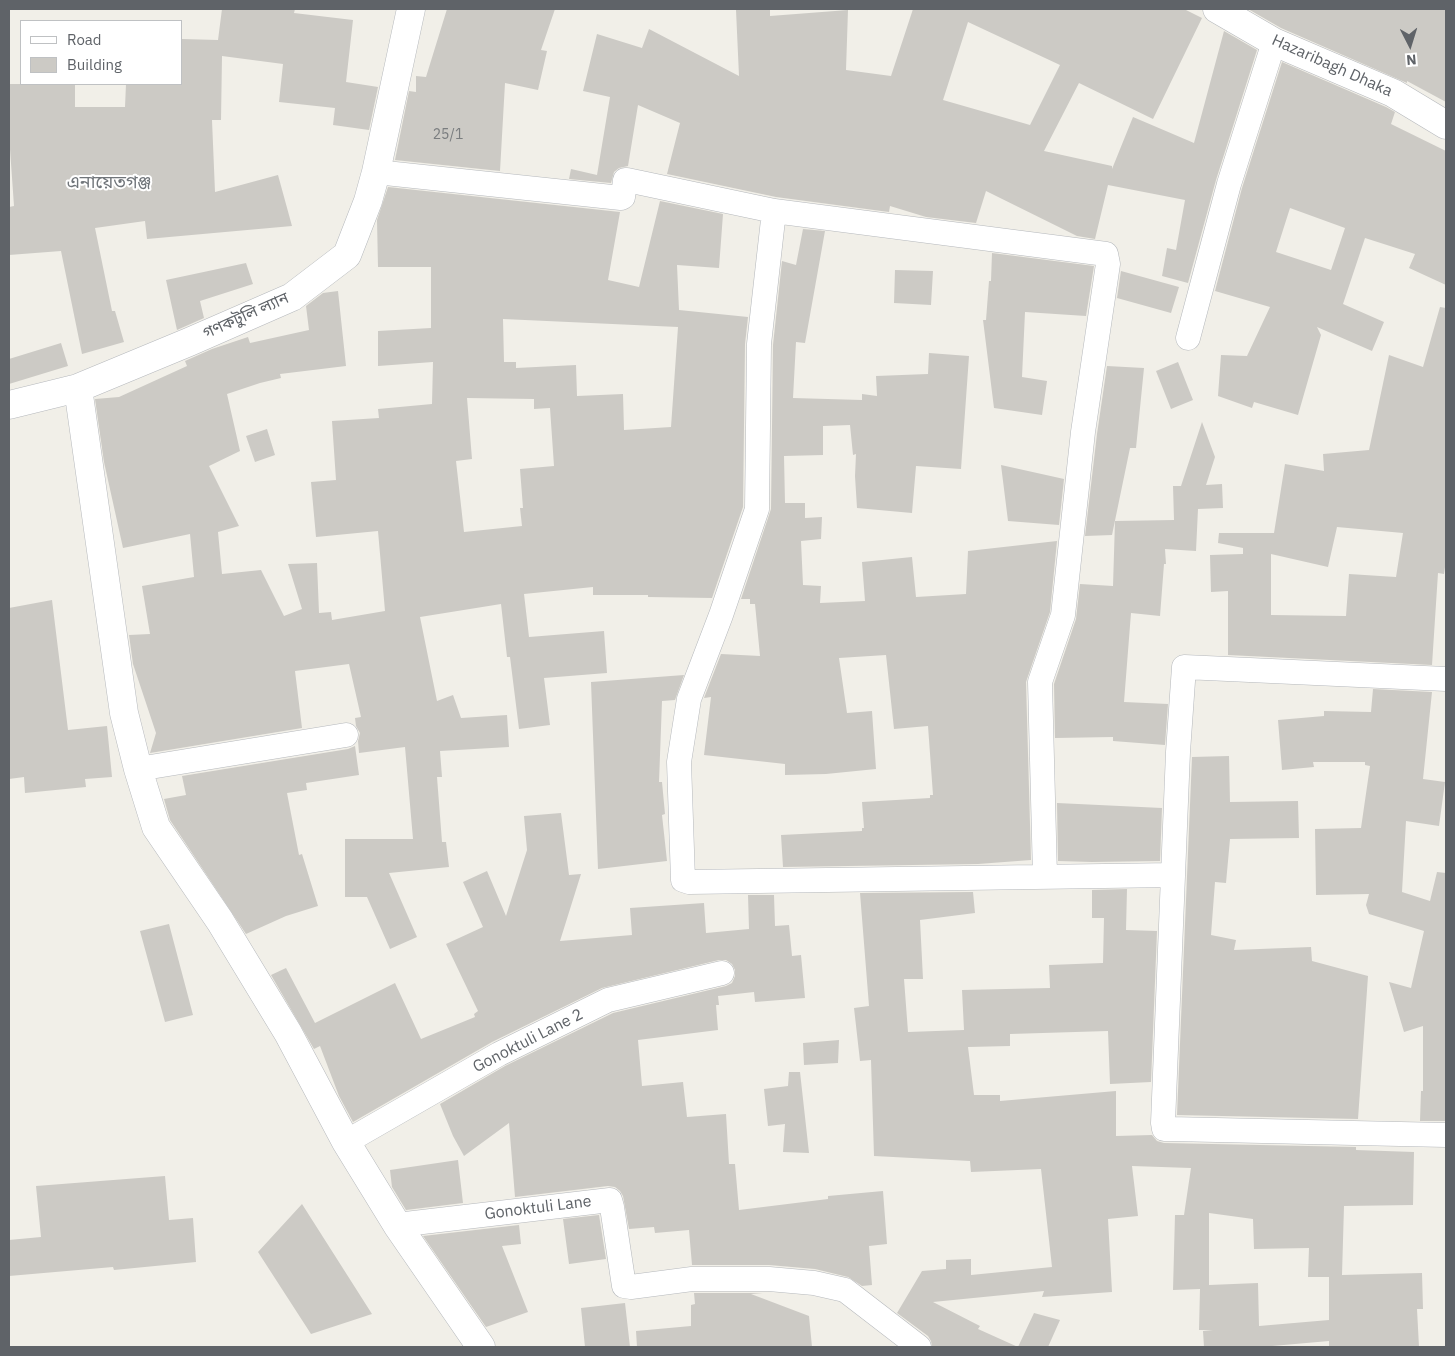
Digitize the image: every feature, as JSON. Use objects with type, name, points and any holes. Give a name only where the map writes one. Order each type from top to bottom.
[{"type":"street","name":"গণকটুলি ল্যান","points":[[9,405],[78,388],[189,342],[292,296],[347,255],[368,201],[376,172],[411,9]]},
{"type":"street","name":"Hazaribagh Dhaka","points":[[1217,9],[1274,42],[1393,93],[1446,125]]},
{"type":"street","points":[[1188,338],[1229,184],[1274,42]]},
{"type":"street","points":[[376,172],[621,198],[623,197],[624,180],[627,180],[774,211],[1106,254],[1108,264],[1083,432],[1064,615],[1040,682],[1044,876]]},
{"type":"street","points":[[774,211],[759,344],[757,509],[721,615],[689,699],[679,762],[683,880],[688,882],[1173,875]]},
{"type":"street","points":[[78,388],[124,713],[138,769],[156,827],[220,921],[288,1034],[346,1142],[397,1225],[481,1347]]},
{"type":"street","points":[[1446,679],[1184,667],[1178,752],[1163,1123],[1164,1129],[1446,1135]]},
{"type":"street","points":[[138,769],[346,735]]},
{"type":"street","name":"Gonoktuli Lane 2","points":[[346,1142],[499,1054],[608,1000],[722,973]]},
{"type":"street","name":"Gonoktuli Lane","points":[[397,1225],[610,1200],[624,1286],[631,1287],[692,1279],[769,1279],[814,1282],[845,1290],[919,1347]]},
{"type":"building","points":[[222,9],[295,9],[294,13],[353,20],[346,82],[378,87],[369,130],[333,125],[335,108],[279,102],[283,64],[222,56],[221,120],[212,120],[215,192],[278,175],[292,226],[147,239],[145,221],[95,228],[112,311],[115,311],[124,342],[82,354],[61,251],[9,255],[9,207],[14,206],[9,135],[9,84],[75,85],[75,107],[125,107],[126,85],[182,85],[182,39],[218,40]]},
{"type":"building","points":[[447,9],[555,9],[541,50],[547,51],[538,90],[505,83],[500,171],[395,160],[409,91],[416,92],[416,76],[426,77]]},
{"type":"building","points":[[770,9],[770,16],[848,10],[846,70],[891,76],[913,9],[1184,9],[1202,18],[1153,119],[1079,83],[1044,151],[1112,166],[1112,169],[1133,117],[1194,143],[1224,31],[1257,50],[1216,180],[1188,283],[1162,276],[1167,248],[1176,250],[1185,200],[1108,185],[1095,239],[1077,236],[986,191],[976,223],[926,217],[890,206],[889,212],[776,197],[667,174],[680,123],[638,105],[628,166],[619,168],[614,172],[611,183],[569,179],[571,169],[597,175],[610,97],[583,91],[597,34],[642,48],[649,29],[739,76],[736,10]],"holes":[[[968,22],[1060,65],[1030,125],[943,100]]]},
{"type":"building","points":[[1248,9],[1446,9],[1446,102],[1407,81],[1407,83],[1281,28]]},
{"type":"building","points":[[1282,62],[1386,107],[1395,112],[1391,124],[1446,151],[1446,285],[1409,268],[1415,254],[1365,238],[1343,304],[1384,322],[1372,351],[1317,327],[1321,335],[1298,415],[1254,402],[1252,408],[1218,396],[1221,355],[1247,356],[1270,307],[1215,291],[1242,188]],"holes":[[[1290,208],[1345,228],[1331,270],[1276,252]]]},
{"type":"building","points":[[388,187],[620,212],[608,280],[639,287],[660,201],[723,214],[719,268],[677,265],[679,310],[748,317],[745,344],[743,507],[712,598],[593,595],[593,587],[524,594],[529,637],[604,631],[607,673],[544,678],[550,725],[519,729],[510,657],[507,657],[501,604],[420,617],[437,701],[453,695],[461,718],[507,715],[509,747],[440,751],[442,777],[437,777],[442,842],[446,842],[449,867],[389,873],[417,937],[390,949],[367,897],[345,897],[345,839],[413,839],[405,747],[359,753],[358,741],[360,733],[356,726],[355,718],[361,717],[349,664],[295,671],[302,728],[150,753],[156,733],[133,664],[129,635],[150,634],[142,586],[194,577],[190,534],[123,548],[104,462],[95,399],[119,397],[187,366],[185,361],[212,349],[248,337],[250,343],[309,330],[306,306],[323,293],[338,291],[346,366],[280,374],[281,378],[227,394],[240,451],[209,466],[239,526],[218,532],[222,574],[261,570],[284,616],[302,609],[288,564],[317,563],[319,613],[331,612],[332,620],[385,611],[378,531],[316,537],[311,482],[336,480],[332,421],[379,418],[378,409],[432,404],[433,362],[378,366],[378,331],[431,328],[431,267],[378,267],[377,220]],"holes":[[[503,319],[678,327],[671,427],[624,430],[623,394],[577,396],[576,365],[516,368],[516,362],[504,362]],[[467,398],[534,399],[534,409],[550,408],[554,466],[520,469],[523,508],[520,508],[522,526],[464,532],[456,461],[472,459]]]},
{"type":"building","points":[[803,229],[825,231],[805,343],[796,342],[793,398],[862,400],[862,394],[877,396],[876,376],[928,374],[929,353],[969,356],[961,469],[916,466],[912,513],[857,508],[856,454],[853,455],[850,425],[823,426],[823,455],[784,456],[785,503],[805,503],[805,518],[822,517],[821,539],[801,541],[803,585],[821,586],[820,603],[865,601],[862,562],[912,557],[916,597],[966,594],[968,551],[1057,541],[1050,612],[1026,682],[1031,860],[978,864],[783,867],[781,835],[862,831],[862,828],[864,828],[862,802],[930,798],[930,795],[933,795],[928,726],[894,729],[886,655],[839,658],[847,713],[872,711],[876,769],[826,774],[785,775],[785,764],[704,755],[711,697],[704,698],[721,654],[760,656],[755,604],[750,604],[750,599],[741,599],[771,509],[773,345],[782,261],[796,265]]},
{"type":"building","points":[[992,253],[1094,266],[1086,316],[1025,312],[1022,377],[1047,381],[1042,415],[994,408],[983,320],[986,320],[989,281],[991,281]]},
{"type":"building","points":[[246,263],[253,284],[200,301],[204,318],[177,330],[166,280]]},
{"type":"building","points":[[895,270],[933,271],[931,305],[894,303]]},
{"type":"building","points":[[1121,271],[1179,287],[1171,313],[1117,298]]},
{"type":"building","points":[[1440,307],[1446,308],[1446,560],[1444,574],[1438,573],[1432,665],[1228,655],[1228,591],[1211,592],[1210,555],[1243,554],[1243,548],[1218,543],[1219,533],[1274,533],[1285,464],[1324,471],[1323,454],[1369,450],[1389,355],[1423,367]],"holes":[[[1337,527],[1403,533],[1396,577],[1349,574],[1346,616],[1271,615],[1271,554],[1328,567]]]},
{"type":"building","points":[[61,343],[68,366],[9,384],[9,359]]},
{"type":"building","points":[[1178,362],[1193,400],[1171,409],[1156,371]]},
{"type":"building","points":[[1107,366],[1144,368],[1136,448],[1130,448],[1112,535],[1085,536],[1097,434]]},
{"type":"building","points":[[1202,422],[1215,457],[1206,485],[1222,484],[1223,508],[1198,509],[1196,551],[1165,549],[1166,564],[1164,564],[1160,616],[1131,613],[1124,702],[1168,704],[1165,745],[1113,741],[1113,737],[1055,738],[1054,684],[1076,619],[1080,584],[1113,586],[1115,521],[1174,520],[1173,486],[1181,486]]},
{"type":"building","points":[[267,429],[275,455],[255,462],[246,436]]},
{"type":"building","points":[[1001,465],[1064,479],[1059,525],[1008,521]]},
{"type":"building","points":[[52,600],[68,730],[107,726],[112,777],[85,779],[86,787],[25,793],[24,777],[9,779],[9,608]]},
{"type":"building","points":[[684,675],[675,700],[662,701],[659,782],[662,782],[665,814],[662,815],[667,861],[598,869],[591,682]]},
{"type":"building","points":[[1373,689],[1432,692],[1423,779],[1445,782],[1439,826],[1406,821],[1402,892],[1430,901],[1437,872],[1446,873],[1446,1121],[1420,1121],[1421,1091],[1423,1091],[1423,1026],[1404,1032],[1389,982],[1411,988],[1424,931],[1369,914],[1366,905],[1369,894],[1316,895],[1315,829],[1361,828],[1370,766],[1365,765],[1365,762],[1313,762],[1314,767],[1282,770],[1278,720],[1324,716],[1324,711],[1371,712]]},
{"type":"building","points":[[355,746],[359,775],[306,783],[307,790],[287,793],[299,855],[302,854],[318,906],[286,916],[246,934],[170,820],[164,799],[186,795],[182,776],[348,749]]},
{"type":"building","points":[[1229,756],[1230,802],[1298,801],[1299,838],[1230,839],[1226,883],[1215,882],[1211,935],[1236,940],[1234,950],[1311,947],[1312,961],[1368,976],[1358,1119],[1177,1115],[1192,757]]},
{"type":"building","points":[[1057,803],[1162,808],[1160,861],[1058,861]]},
{"type":"building","points":[[561,813],[569,875],[581,874],[560,941],[632,935],[630,908],[704,903],[706,933],[749,929],[748,895],[774,895],[775,926],[789,925],[792,956],[801,955],[805,998],[755,1002],[754,992],[718,996],[719,1005],[716,1005],[718,1030],[638,1040],[642,1086],[683,1082],[687,1117],[726,1114],[729,1164],[735,1164],[739,1210],[828,1199],[828,1196],[883,1191],[887,1244],[869,1246],[872,1285],[862,1286],[848,1277],[815,1269],[769,1265],[692,1265],[689,1230],[655,1233],[654,1227],[629,1229],[623,1196],[615,1187],[608,1186],[515,1197],[509,1123],[464,1156],[453,1136],[440,1104],[505,1066],[613,1013],[732,983],[735,970],[732,964],[726,960],[719,960],[602,988],[492,1042],[353,1122],[339,1096],[320,1046],[314,1049],[271,975],[286,968],[315,1023],[395,983],[421,1039],[475,1017],[474,1014],[478,1011],[446,944],[483,927],[463,882],[487,871],[506,916],[527,850],[524,816]]},
{"type":"building","points":[[1127,889],[1126,930],[1157,931],[1151,1082],[1110,1084],[1108,1031],[1010,1034],[1010,1046],[968,1047],[974,1095],[1000,1095],[1000,1101],[1116,1091],[1116,1136],[1152,1135],[1157,1141],[1164,1143],[1356,1147],[1356,1150],[1414,1152],[1413,1205],[1344,1206],[1342,1275],[1422,1273],[1423,1309],[1417,1309],[1419,1347],[1329,1347],[1329,1341],[1261,1347],[1204,1347],[1203,1331],[1213,1330],[1199,1330],[1200,1289],[1173,1290],[1175,1215],[1184,1215],[1191,1168],[1132,1166],[1138,1216],[1108,1219],[1112,1292],[1042,1297],[1044,1291],[933,1302],[980,1326],[978,1329],[1018,1347],[932,1347],[928,1336],[897,1313],[922,1271],[946,1269],[946,1260],[971,1259],[971,1275],[1052,1267],[1041,1169],[971,1172],[970,1161],[874,1156],[871,1060],[860,1061],[854,1008],[869,1006],[860,893],[973,892],[975,913],[920,920],[923,979],[904,979],[908,1032],[964,1030],[962,990],[1050,988],[1049,965],[1103,963],[1104,918],[1092,918],[1092,890]],"holes":[[[1209,1213],[1253,1219],[1254,1249],[1309,1248],[1308,1277],[1329,1277],[1329,1320],[1259,1326],[1258,1283],[1209,1285]]]},
{"type":"building","points":[[169,924],[193,1015],[165,1022],[140,931]]},
{"type":"building","points":[[839,1040],[838,1063],[804,1065],[803,1043]]},
{"type":"building","points":[[789,1072],[800,1072],[809,1153],[783,1152],[785,1124],[768,1126],[764,1089],[788,1086]]},
{"type":"building","points":[[458,1160],[463,1203],[406,1210],[392,1187],[390,1170]]},
{"type":"building","points":[[165,1176],[169,1220],[193,1218],[196,1262],[114,1270],[113,1267],[9,1276],[9,1240],[41,1237],[36,1186]]},
{"type":"building","points":[[302,1204],[372,1314],[311,1334],[258,1252]]},
{"type":"building","points":[[599,1215],[606,1259],[569,1264],[563,1219]]},
{"type":"building","points":[[519,1225],[521,1244],[502,1246],[528,1312],[486,1327],[423,1236]]},
{"type":"building","points":[[694,1293],[763,1293],[751,1294],[809,1316],[812,1347],[637,1347],[636,1331],[691,1326],[691,1305],[695,1304]]},
{"type":"building","points":[[625,1303],[630,1347],[585,1347],[581,1308]]},
{"type":"building","points":[[1034,1313],[1060,1320],[1048,1347],[1018,1347]]},
{"type":"district","name":"এনায়েতগঞ্জ","points":[[109,183]]}]
